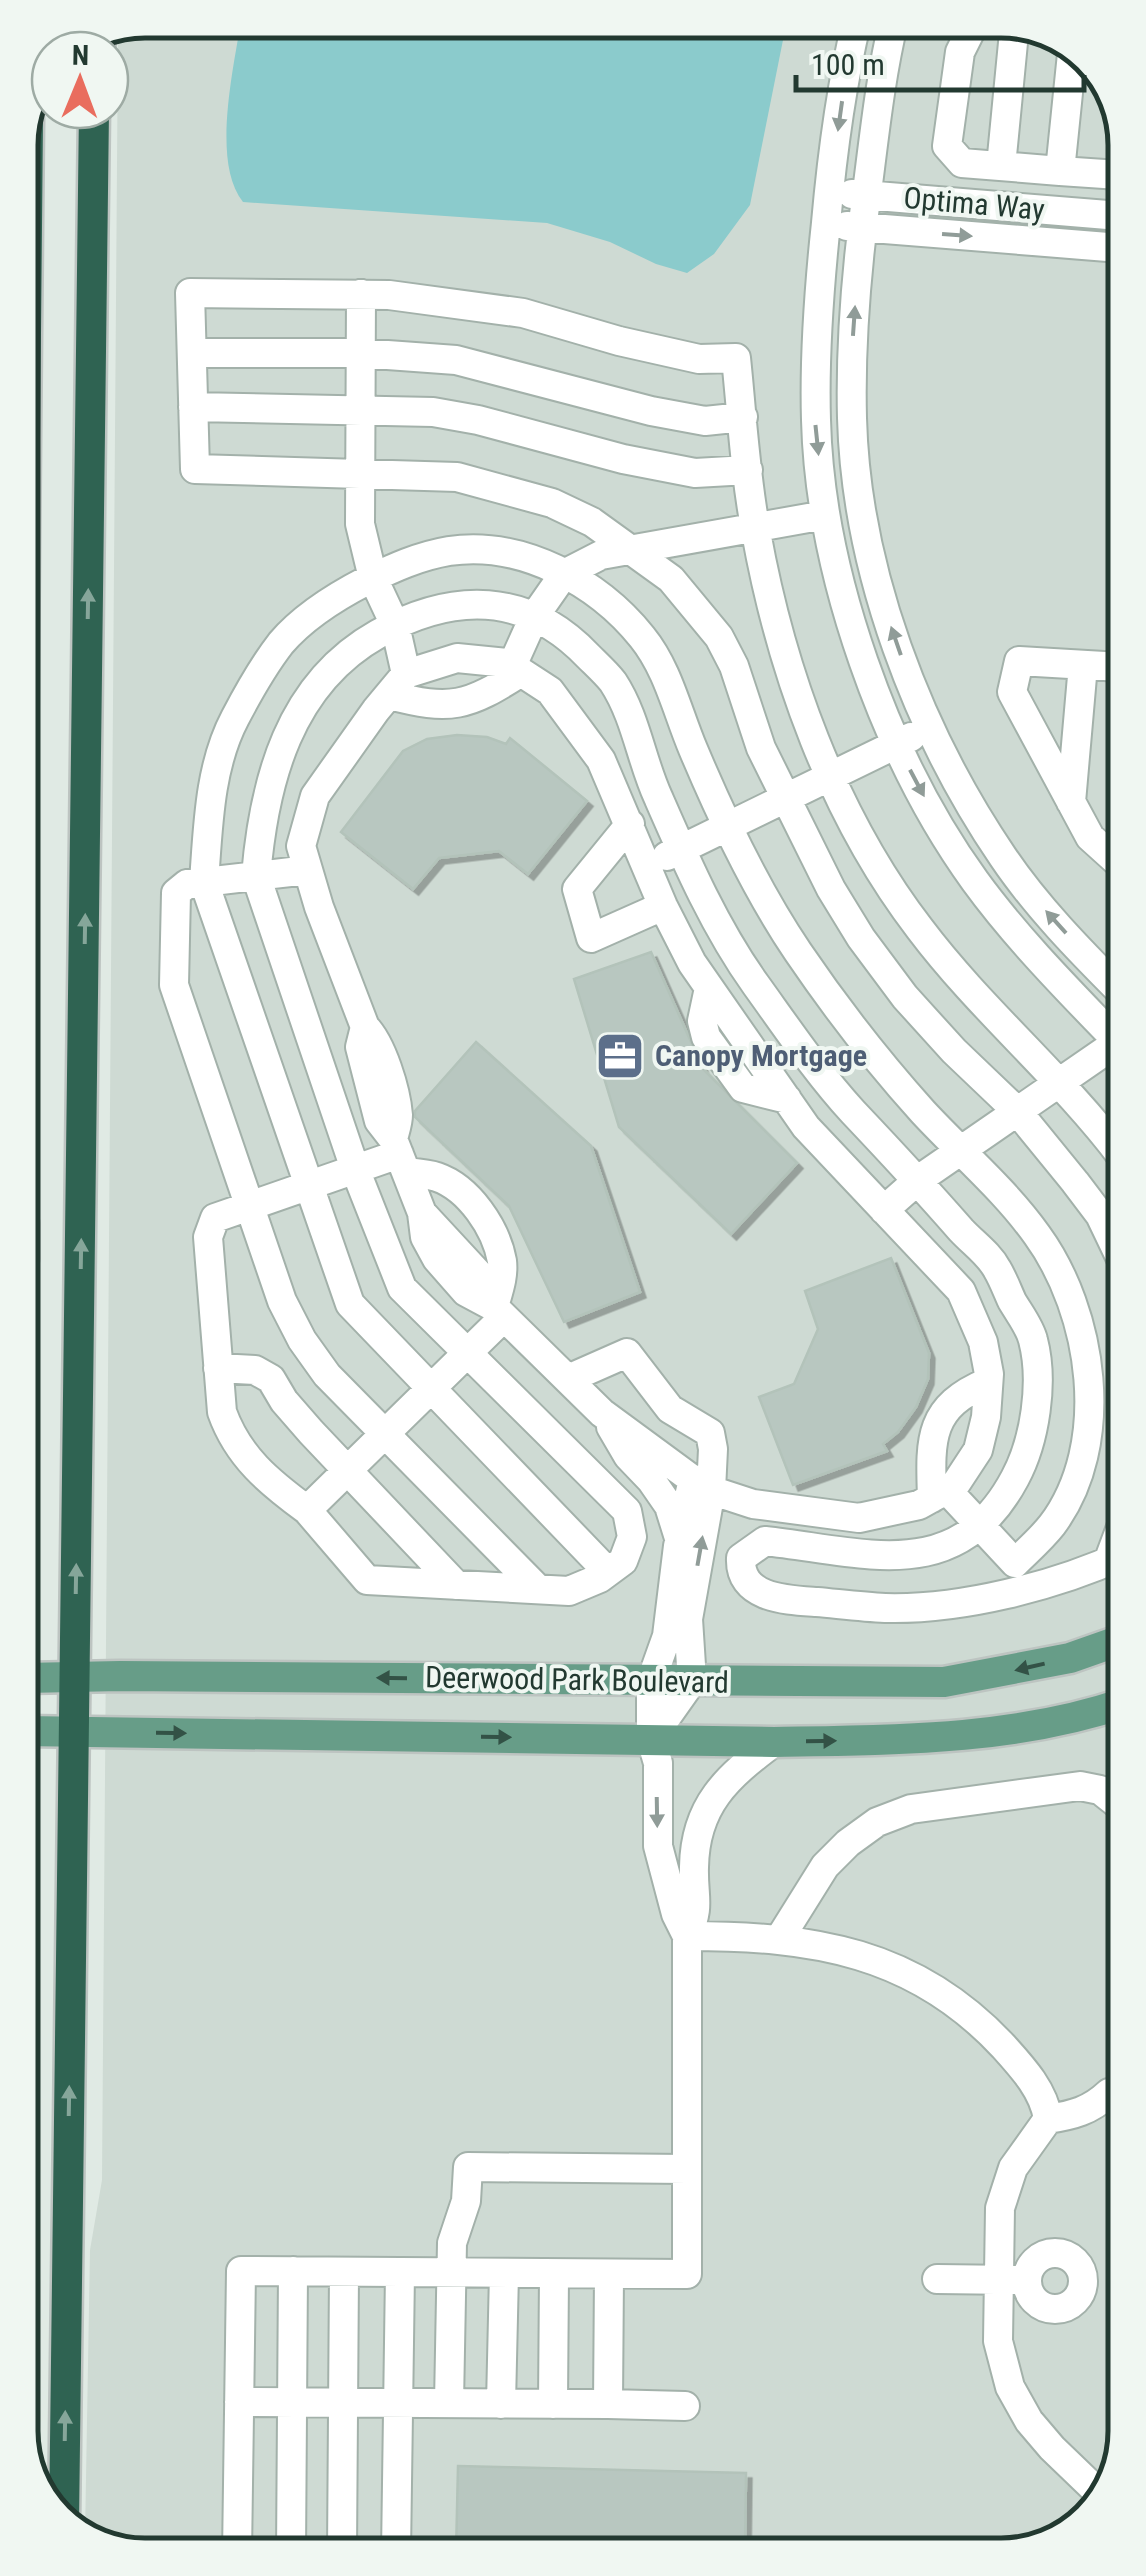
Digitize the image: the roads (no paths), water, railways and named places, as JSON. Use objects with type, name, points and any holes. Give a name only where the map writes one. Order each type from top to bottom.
[{"type":"highway","points":[[64,2501],[94,130]]},
{"type":"main road","name":"Deerwood Park Boulevard","points":[[38,1678],[944,1682],[1070,1658],[1108,1645]]},
{"type":"main road","name":"Deerwood Park Boulevard","points":[[38,1731],[774,1742],[896,1740],[984,1732],[1087,1716],[1108,1709]]},
{"type":"street","points":[[854,38],[828,192],[816,344],[816,424],[825,515],[853,628],[897,743],[938,822],[975,880],[1014,930],[1108,1031]]},
{"type":"street","points":[[890,38],[862,228],[852,365],[852,422],[861,509],[888,618],[911,685],[970,804],[1004,860],[1108,978]]},
{"type":"street","points":[[967,38],[960,52],[947,146],[962,163],[1108,174]]},
{"type":"street","points":[[1001,166],[1013,39]]},
{"type":"street","points":[[1060,172],[1071,64]]},
{"type":"street","name":"Optima Way","points":[[828,192],[1108,215]]},
{"type":"street","points":[[826,224],[1108,247]]},
{"type":"street","points":[[1108,1141],[988,1011],[920,930],[887,884],[810,736],[778,634],[755,528],[736,358],[699,359],[524,313],[389,294],[190,293],[195,468],[456,477],[552,503],[592,522],[670,579],[719,637],[734,666],[762,748],[831,889],[861,938],[905,997],[1018,1112],[1100,1215],[1108,1232]]},
{"type":"street","points":[[361,294],[360,524],[373,578],[395,624],[397,684]]},
{"type":"street","points":[[192,353],[360,353],[456,360],[651,411],[705,421],[743,416]]},
{"type":"street","points":[[193,407],[433,412],[695,473],[748,470]]},
{"type":"street","points":[[397,684],[427,704],[482,698],[517,669],[534,618],[564,574],[600,555],[825,515]]},
{"type":"street","points":[[608,1572],[350,1304],[204,882],[214,786],[232,722],[282,642],[328,601],[373,578],[412,560],[454,550],[540,561],[612,606],[643,638],[664,672],[693,749],[729,827],[782,927],[861,1040],[1036,1234],[1065,1280],[1080,1324],[1089,1374],[1089,1411],[1083,1453],[1070,1492],[1052,1525],[1014,1563],[981,1527],[939,1494],[931,1450],[941,1416],[961,1393],[988,1382]]},
{"type":"street","points":[[307,1510],[468,1352],[499,1312],[502,1262],[492,1231],[458,1188],[400,1155],[355,1169],[214,1218],[208,1237],[222,1412],[230,1434],[266,1480],[307,1510],[367,1580],[569,1590],[623,1561],[632,1537],[626,1512],[468,1352],[402,1288],[355,1169],[256,876],[273,770],[299,710],[325,676],[356,646],[395,624],[444,608],[479,605],[514,608],[534,618],[578,646],[612,681],[634,724],[654,788],[680,848],[744,969],[849,1108],[996,1265],[1033,1338],[1036,1382],[1032,1430],[1022,1466],[981,1527],[953,1544],[911,1557],[764,1541],[741,1558],[741,1568],[759,1592],[778,1599],[887,1608],[941,1605],[995,1594],[1078,1575],[1108,1562]]},
{"type":"street","points":[[457,658],[517,669],[550,691],[601,760],[663,906],[692,963],[806,1127],[960,1291],[983,1342],[988,1382],[986,1417],[978,1450],[955,1485],[919,1506],[858,1518],[790,1512],[753,1504],[696,1481],[602,1413],[499,1312],[485,1281],[422,1212],[400,1155],[398,1117],[376,1039],[365,1027],[301,846],[315,796],[397,684],[457,658]]},
{"type":"street","points":[[1108,666],[1019,660],[1012,692],[1090,837],[1108,849]]},
{"type":"street","points":[[1071,802],[1084,664]]},
{"type":"street","points":[[647,868],[680,848],[930,728]]},
{"type":"street","points":[[630,824],[577,889],[591,938],[663,906]]},
{"type":"street","points":[[308,870],[188,884],[176,894],[174,984],[282,1301],[302,1340],[327,1374],[538,1589]]},
{"type":"street","points":[[884,1210],[918,1180],[1108,1052]]},
{"type":"street","points":[[568,1379],[626,1353],[670,1408],[710,1432],[713,1449],[696,1481],[680,1540],[666,1636],[651,1681],[651,1739],[658,1763],[658,1846],[676,1914],[687,1936]]},
{"type":"street","points":[[218,1368],[255,1370],[271,1379],[284,1401],[456,1585]]},
{"type":"street","points":[[602,1413],[628,1456],[669,1506],[680,1540]]},
{"type":"street","points":[[651,1739],[692,1681],[688,1619],[696,1481]]},
{"type":"street","points":[[237,2538],[241,2271],[687,2274],[687,1936],[698,1912],[694,1868],[698,1828],[712,1799],[734,1772],[774,1742]]},
{"type":"street","points":[[780,1938],[825,1866],[862,1833],[894,1816],[911,1809],[1080,1786],[1108,1795]]},
{"type":"street","points":[[687,1936],[780,1938],[861,1954],[911,1974],[979,2020],[1021,2066],[1046,2106],[1048,2118],[1008,2180],[1000,2208],[1014,2280],[998,2340],[1010,2387],[1029,2420],[1092,2487]]},
{"type":"street","points":[[1048,2118],[1095,2106],[1108,2093]]},
{"type":"street","points":[[449,2403],[452,2243],[466,2202],[468,2167],[687,2169]]},
{"type":"street","points":[[290,2538],[292,2271]]},
{"type":"street","points":[[342,2538],[344,2272]]},
{"type":"street","points":[[396,2538],[400,2272]]},
{"type":"street","points":[[501,2404],[504,2273]]},
{"type":"street","points":[[553,2404],[554,2274]]},
{"type":"street","points":[[608,2274],[608,2404]]},
{"type":"street","points":[[937,2279],[1014,2280]]},
{"type":"street","points":[[239,2402],[685,2406]]},
{"type":"water","points":[[238,38],[783,38],[750,205],[714,254],[687,273],[656,264],[610,242],[547,223],[243,202],[233,185],[228,163],[230,88]]},
{"type":"place","name":"Canopy Mortgage","points":[[620,1056]]}]
